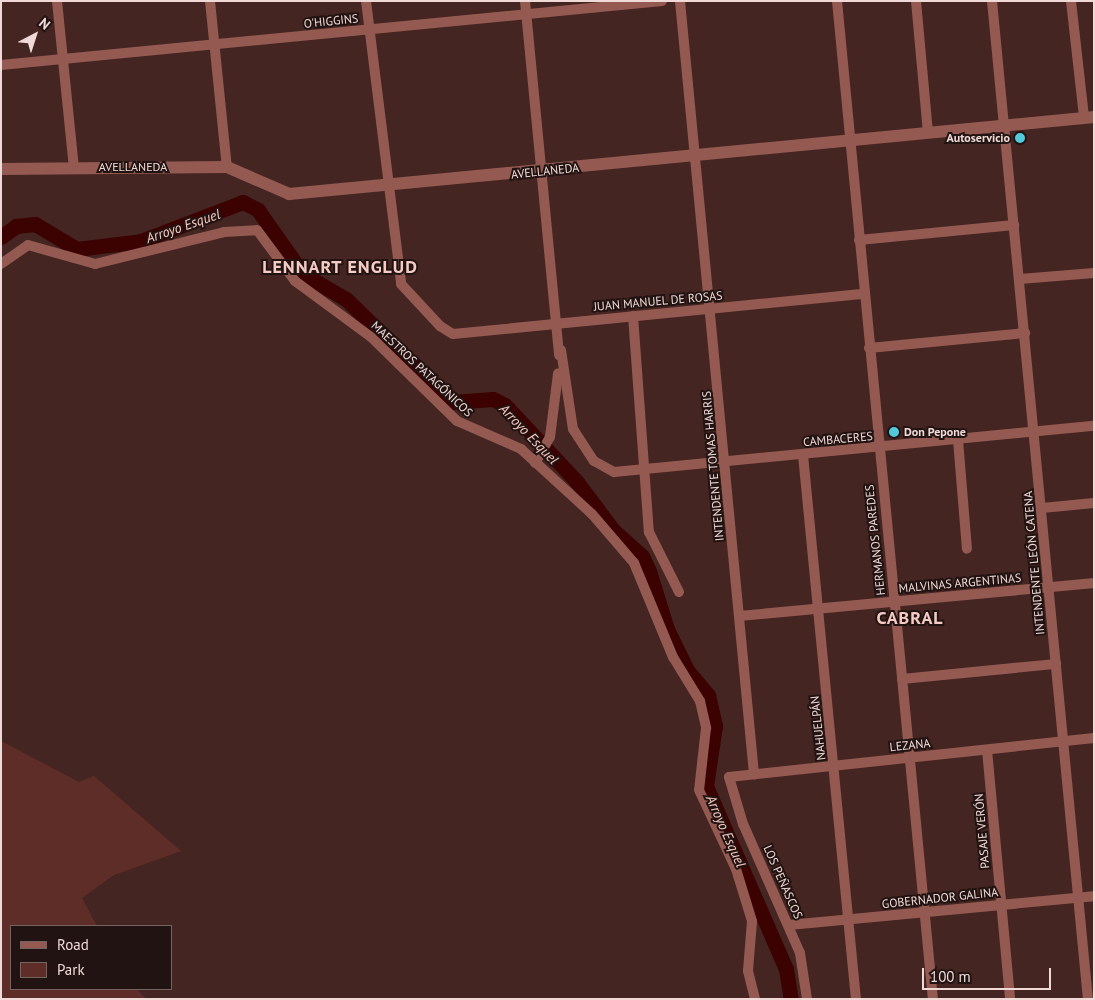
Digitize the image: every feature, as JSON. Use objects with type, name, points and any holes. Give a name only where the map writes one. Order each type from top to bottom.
[{"type":"street","points":[[57,1],[74,168]]},
{"type":"street","points":[[210,1],[227,167]]},
{"type":"street","points":[[366,1],[368,30],[389,187]]},
{"type":"street","points":[[525,1],[540,172],[561,350],[549,441],[543,455],[535,463]]},
{"type":"street","name":"O'HIGGINS","points":[[1,65],[662,1]]},
{"type":"street","name":"INTENDENTE TOMAS HARRIS","points":[[680,1],[726,462],[754,774]]},
{"type":"street","name":"HERMANOS PAREDES","points":[[837,1],[878,448],[933,999]]},
{"type":"street","points":[[916,1],[928,132]]},
{"type":"street","name":"INTENDENTE LEÓN CATENA","points":[[992,1],[1088,999]]},
{"type":"street","points":[[1071,1],[1089,117]]},
{"type":"street","name":"AVELLANEDA","points":[[1,169],[227,167],[289,194],[389,187],[849,139],[1089,117]]},
{"type":"street","name":"JUAN MANUEL DE ROSAS","points":[[389,187],[401,284],[440,326],[453,334],[864,294]]},
{"type":"street","points":[[859,240],[1014,226]]},
{"type":"street","name":"MAESTROS PATAGÓNICOS","points":[[1,264],[28,245],[95,264],[224,232],[257,230],[295,281],[371,337],[457,422],[511,443],[535,463],[628,555],[673,657],[700,701],[706,728],[699,790],[736,869],[754,940],[748,971],[755,999]]},
{"type":"street","points":[[1020,279],[1094,273]]},
{"type":"street","points":[[633,316],[647,470],[649,532],[679,592]]},
{"type":"street","points":[[869,348],[1025,333]]},
{"type":"street","name":"CAMBACERES","points":[[561,350],[568,406],[583,448],[603,468],[614,472],[1094,426]]},
{"type":"street","points":[[958,440],[967,548]]},
{"type":"street","name":"NAHUELPÁN","points":[[803,455],[856,999]]},
{"type":"street","points":[[1042,508],[1094,503]]},
{"type":"street","name":"MALVINAS ARGENTINAS","points":[[740,616],[1094,583]]},
{"type":"street","points":[[902,679],[1056,664]]},
{"type":"street","name":"LEZANA","points":[[729,777],[1094,738]]},
{"type":"street","name":"PASAJE VERÓN","points":[[987,750],[1010,999]]},
{"type":"street","name":"LOS PEÑASCOS","points":[[729,777],[743,824],[789,925],[804,972],[806,999]]},
{"type":"street","name":"GOBERNADOR GALINA","points":[[789,925],[1094,896]]},
{"type":"green space","points":[[1,741],[79,782],[94,776],[181,851],[114,875],[82,898],[96,925],[10,925],[10,990],[138,990],[146,999],[1,999]]},
{"type":"waterway","name":"Arroyo Esquel","points":[[1,237],[16,226],[35,224],[77,249],[141,241],[243,202],[258,210],[303,274],[346,299],[452,402],[493,399],[505,405],[577,482],[613,530],[642,556],[649,571],[667,629],[687,670],[708,695],[715,726],[706,786],[786,969],[791,999]]},
{"type":"place","name":"Autoservicio","points":[[1020,138]]},
{"type":"place","name":"Don Pepone","points":[[894,432]]},
{"type":"district","name":"LENNART ENGLUD","points":[[340,267]]},
{"type":"district","name":"CABRAL","points":[[910,618]]}]
